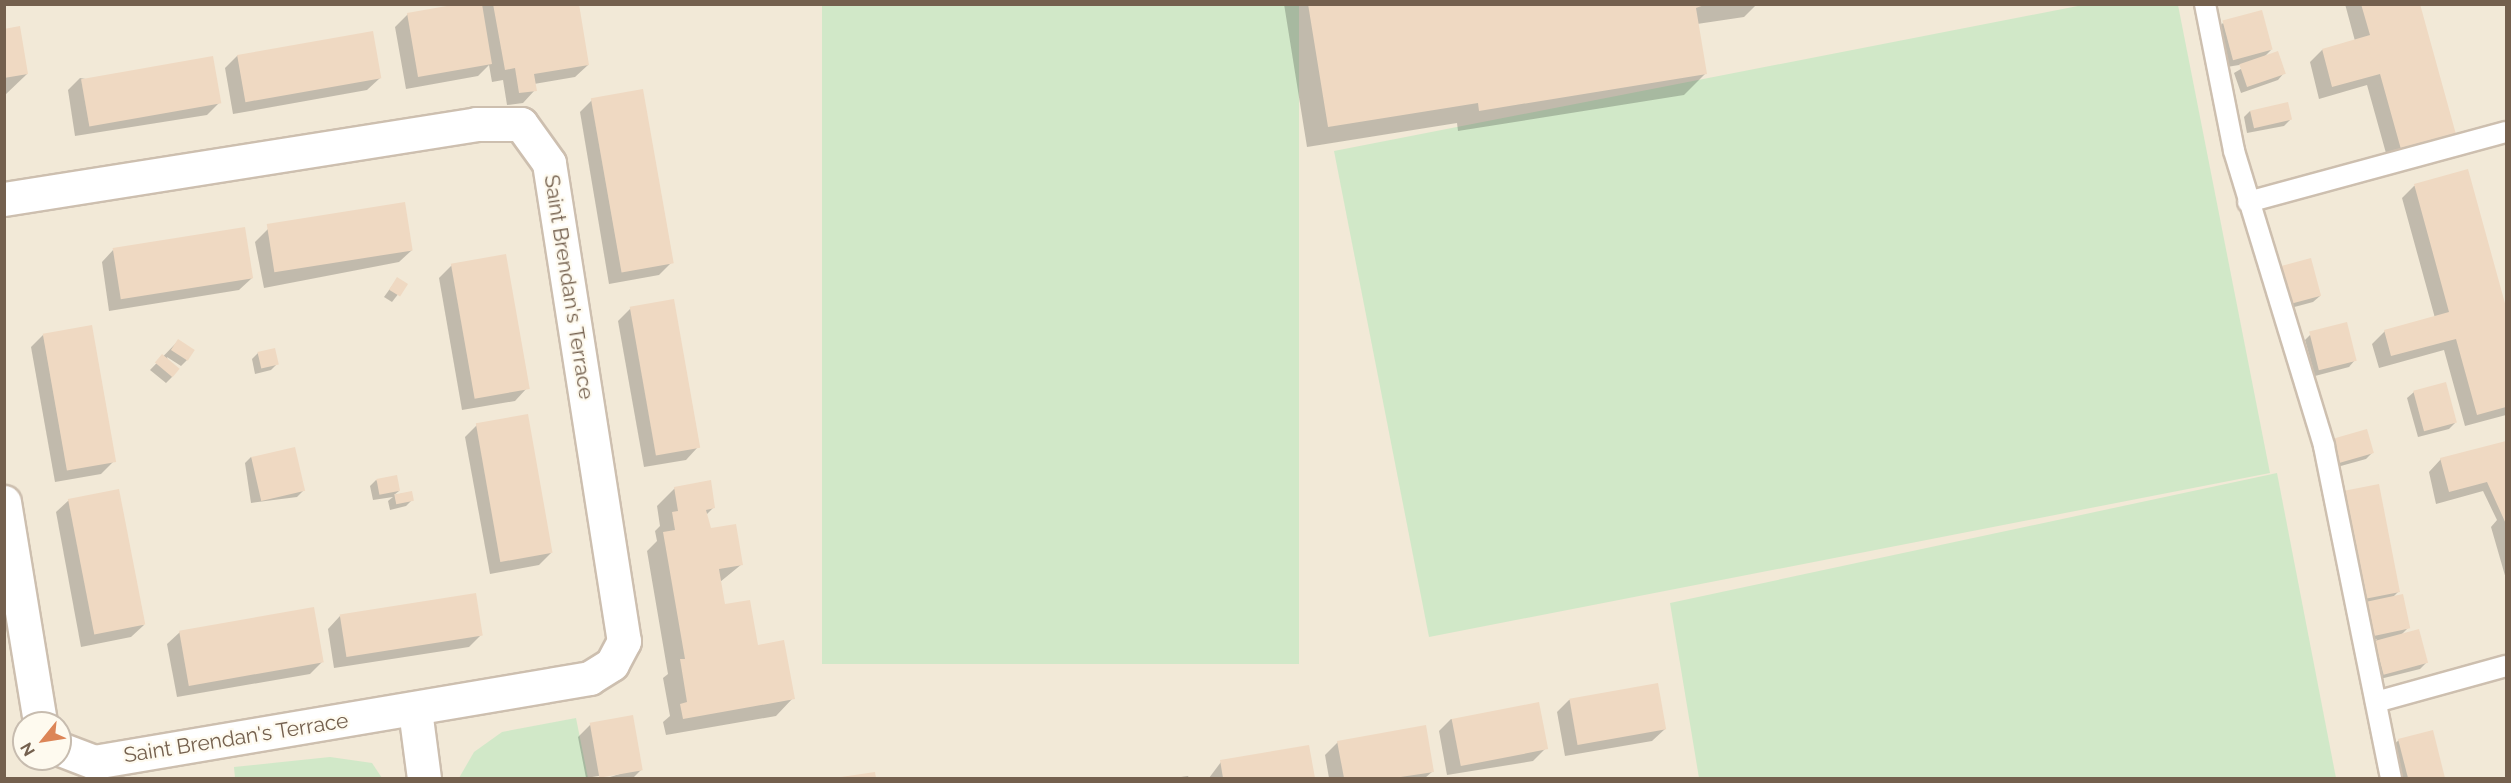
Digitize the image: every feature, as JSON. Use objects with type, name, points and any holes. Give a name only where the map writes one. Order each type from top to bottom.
[{"type":"street","name":"Saint Brendan's Terrace","points":[[4,199],[476,124],[521,124],[549,163],[624,641],[612,664],[590,678],[415,710],[94,762],[72,753]]},
{"type":"street","points":[[4,502],[38,711]]},
{"type":"street","points":[[415,710],[424,778]]},
{"type":"lane","points":[[2205,4],[2248,202],[2324,446],[2391,778]]},
{"type":"lane","points":[[2248,202],[2506,132]]},
{"type":"lane","points":[[2376,702],[2506,666]]},
{"type":"shaded area","points":[[5,5],[2506,5],[2506,778],[5,778]]},
{"type":"green space","points":[[822,5],[1299,5],[1299,664],[822,664]]},
{"type":"green space","points":[[2083,5],[2178,5],[2270,473],[1429,637],[1334,151]]},
{"type":"green space","points":[[2277,473],[2336,778],[1699,778],[1670,603]]},
{"type":"green space","points":[[576,718],[588,778],[459,778],[474,752],[502,732]]},
{"type":"green space","points":[[330,757],[372,763],[382,778],[235,778],[234,767]]},
{"type":"building","points":[[458,4],[482,4],[492,64],[418,77],[407,13]]},
{"type":"building","points":[[493,4],[579,4],[589,65],[534,74],[537,91],[519,93],[515,68],[505,70]]},
{"type":"building","points":[[1308,4],[1707,4],[1696,8],[1707,74],[1479,111],[1478,103],[1328,127]]},
{"type":"building","points":[[2361,4],[2420,4],[2457,138],[2402,153],[2380,74],[2332,87],[2322,49],[2370,35]]},
{"type":"building","points":[[2262,10],[2273,50],[2233,60],[2222,21]]},
{"type":"building","points":[[20,26],[28,74],[4,78],[4,29]]},
{"type":"building","points":[[373,31],[381,78],[245,102],[237,55]]},
{"type":"building","points":[[2278,51],[2286,74],[2247,87],[2239,64]]},
{"type":"building","points":[[213,56],[221,103],[89,127],[81,79]]},
{"type":"building","points":[[643,89],[674,263],[622,273],[591,98]]},
{"type":"building","points":[[2288,102],[2292,120],[2254,128],[2250,111]]},
{"type":"building","points":[[2468,169],[2506,307],[2506,407],[2477,415],[2456,339],[2391,356],[2384,330],[2449,312],[2414,184]]},
{"type":"building","points":[[405,202],[413,250],[274,272],[267,224]]},
{"type":"building","points":[[245,227],[253,278],[121,299],[113,248]]},
{"type":"building","points":[[506,254],[530,389],[475,399],[451,264]]},
{"type":"building","points":[[2311,258],[2321,296],[2289,304],[2279,267]]},
{"type":"building","points":[[397,277],[408,284],[400,297],[389,290]]},
{"type":"building","points":[[674,299],[700,448],[656,456],[630,307]]},
{"type":"building","points":[[2347,322],[2357,361],[2319,370],[2309,331]]},
{"type":"building","points":[[92,325],[116,462],[67,471],[43,334]]},
{"type":"building","points":[[178,339],[195,350],[188,361],[171,350]]},
{"type":"building","points":[[275,348],[279,365],[261,369],[257,352]]},
{"type":"building","points":[[162,354],[180,369],[173,377],[155,362]]},
{"type":"building","points":[[2446,382],[2457,423],[2424,431],[2413,391]]},
{"type":"building","points":[[528,414],[552,553],[500,562],[476,423]]},
{"type":"building","points":[[2367,429],[2374,453],[2337,464],[2330,439]]},
{"type":"building","points":[[2506,441],[2506,524],[2487,482],[2449,492],[2440,458]]},
{"type":"building","points":[[295,447],[305,491],[261,501],[251,457]]},
{"type":"building","points":[[397,475],[400,491],[379,495],[376,479]]},
{"type":"building","points":[[711,480],[715,508],[706,510],[711,528],[736,524],[743,565],[719,569],[725,604],[750,600],[758,645],[784,640],[795,699],[683,719],[680,704],[687,702],[680,659],[685,659],[663,532],[675,530],[672,512],[678,511],[674,487]]},
{"type":"building","points":[[2379,484],[2400,592],[2362,599],[2341,491]]},
{"type":"building","points":[[119,489],[145,624],[94,634],[68,499]]},
{"type":"building","points":[[412,491],[414,501],[396,504],[394,494]]},
{"type":"building","points":[[476,593],[483,635],[346,657],[340,615]]},
{"type":"building","points":[[2403,594],[2410,628],[2369,637],[2362,603]]},
{"type":"building","points":[[314,607],[324,662],[189,686],[179,631]]},
{"type":"building","points":[[2419,629],[2428,663],[2384,675],[2375,641]]},
{"type":"building","points":[[1658,683],[1666,729],[1578,745],[1569,699]]},
{"type":"building","points":[[1539,702],[1548,749],[1461,766],[1452,719]]},
{"type":"building","points":[[633,715],[643,770],[599,778],[590,723]]},
{"type":"building","points":[[1426,725],[1434,772],[1394,778],[1344,778],[1337,741]]},
{"type":"building","points":[[2433,730],[2445,778],[2408,778],[2398,739]]},
{"type":"building","points":[[1309,745],[1315,778],[1223,778],[1220,760]]},
{"type":"building","points":[[875,772],[876,778],[841,778],[841,777]]}]
